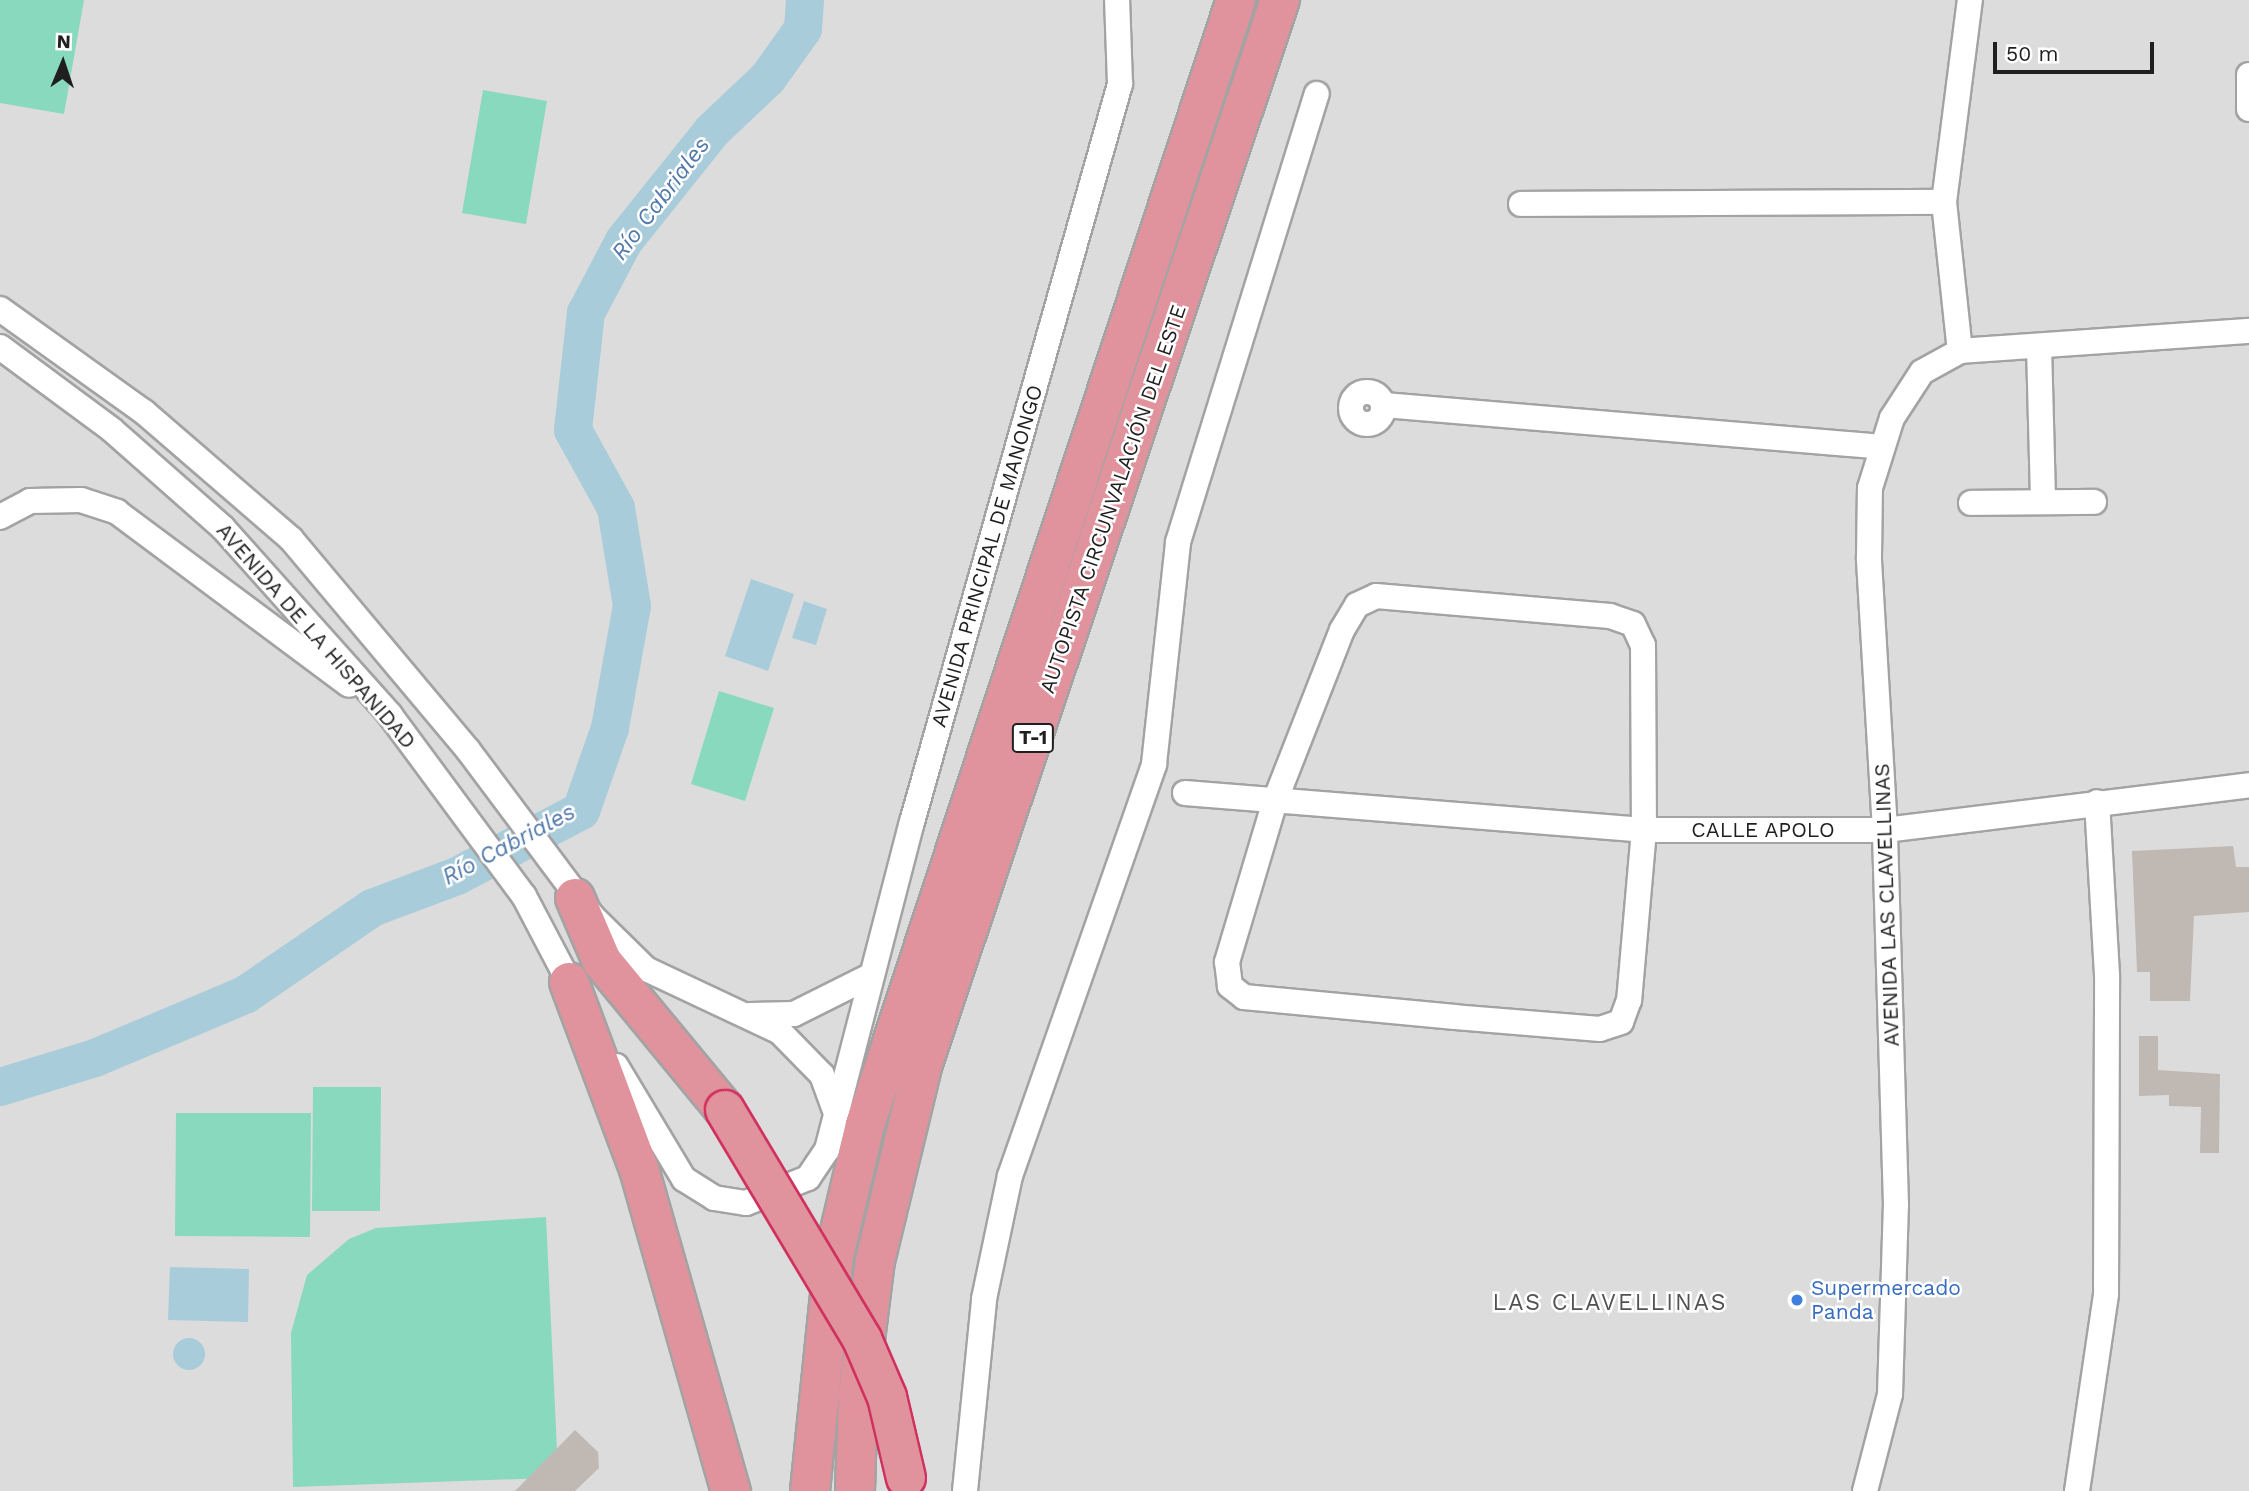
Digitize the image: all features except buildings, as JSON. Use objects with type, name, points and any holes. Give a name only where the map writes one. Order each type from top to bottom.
[{"type":"highway","name":"AUTOPISTA CIRCUNVALACIÓN DEL ESTE","points":[[810,1491],[834,1256],[865,1125],[1236,0]]},
{"type":"highway","name":"AUTOPISTA CIRCUNVALACIÓN DEL ESTE","points":[[855,1491],[858,1395],[875,1261],[922,1066],[1280,0]]},
{"type":"highway","points":[[575,898],[602,961],[725,1110],[862,1339],[887,1397],[907,1485]]},
{"type":"highway","points":[[569,982],[639,1170],[731,1491]]},
{"type":"street","name":"AVENIDA PRINCIPAL DE MANONGO","points":[[569,982],[664,1152],[684,1179],[714,1198],[746,1203],[808,1178],[828,1150],[835,1110],[870,976],[1120,84],[1117,0]]},
{"type":"street","points":[[1970,0],[1944,202],[1960,351],[2249,331]]},
{"type":"street","points":[[965,1491],[984,1299],[1010,1176],[1154,764],[1178,542],[1317,94]]},
{"type":"street","points":[[1521,204],[1944,202]]},
{"type":"street","name":"AVENIDA DE LA HISPANIDAD","points":[[0,309],[144,412],[291,539],[468,750],[543,858],[575,898],[646,969],[780,1032],[822,1074],[835,1110]]},
{"type":"street","points":[[2039,346],[2043,501]]},
{"type":"street","name":"AVENIDA DE LA HISPANIDAD","points":[[0,347],[112,430],[223,528],[390,715],[524,896],[569,982]]},
{"type":"street","name":"AVENIDA LAS CLAVELLINAS","points":[[1865,1491],[1890,1394],[1896,1205],[1885,830],[1869,557],[1870,488],[1892,418],[1922,372],[1960,351]]},
{"type":"street","points":[[1384,405],[1882,446]]},
{"type":"street","points":[[0,517],[30,501],[81,500],[117,512],[390,715]]},
{"type":"street","points":[[1971,503],[2094,502]]},
{"type":"street","points":[[1376,596],[1609,616],[1633,624],[1643,645],[1644,830],[1629,1000],[1621,1022],[1600,1029],[1244,997],[1230,986],[1227,962],[1275,801],[1342,630],[1357,605],[1376,596]]},
{"type":"street","name":"CALLE APOLO","points":[[1185,793],[1644,830],[1885,830],[2249,785]]},
{"type":"street","points":[[2077,1491],[2106,1294],[2107,975],[2097,802]]},
{"type":"street","points":[[740,1015],[794,1014],[870,976]]},
{"type":"shaded area","points":[[0,0],[2249,0],[2249,1491],[0,1491]]},
{"type":"green space","points":[[0,0],[84,0],[64,114],[0,103]]},
{"type":"green space","points":[[483,90],[547,101],[526,224],[462,213]]},
{"type":"green space","points":[[719,691],[774,708],[745,801],[691,784]]},
{"type":"green space","points":[[313,1087],[381,1087],[380,1211],[312,1211]]},
{"type":"green space","points":[[176,1113],[311,1113],[310,1237],[175,1236]]},
{"type":"green space","points":[[546,1217],[558,1471],[549,1478],[293,1487],[291,1333],[307,1275],[349,1239],[376,1228]]},
{"type":"water","points":[[751,579],[794,594],[768,671],[725,656]]},
{"type":"water","points":[[804,601],[827,609],[816,645],[792,638]]},
{"type":"water","points":[[170,1267],[249,1269],[248,1322],[168,1320]]},
{"type":"water","points":[[189,1338],[200,1343],[205,1354],[200,1365],[189,1370],[178,1365],[173,1354],[178,1343]]},
{"type":"waterway","name":"Río Cabriales","points":[[0,1087],[95,1058],[245,995],[372,908],[457,876],[581,811],[610,728],[632,606],[616,508],[573,430],[586,313],[624,241],[712,131],[768,78],[803,29],[805,0]]},
{"type":"place","name":"Supermercado Panda","points":[[1797,1300]]},
{"type":"district","name":"LAS CLAVELLINAS","points":[[1610,1303]]}]
